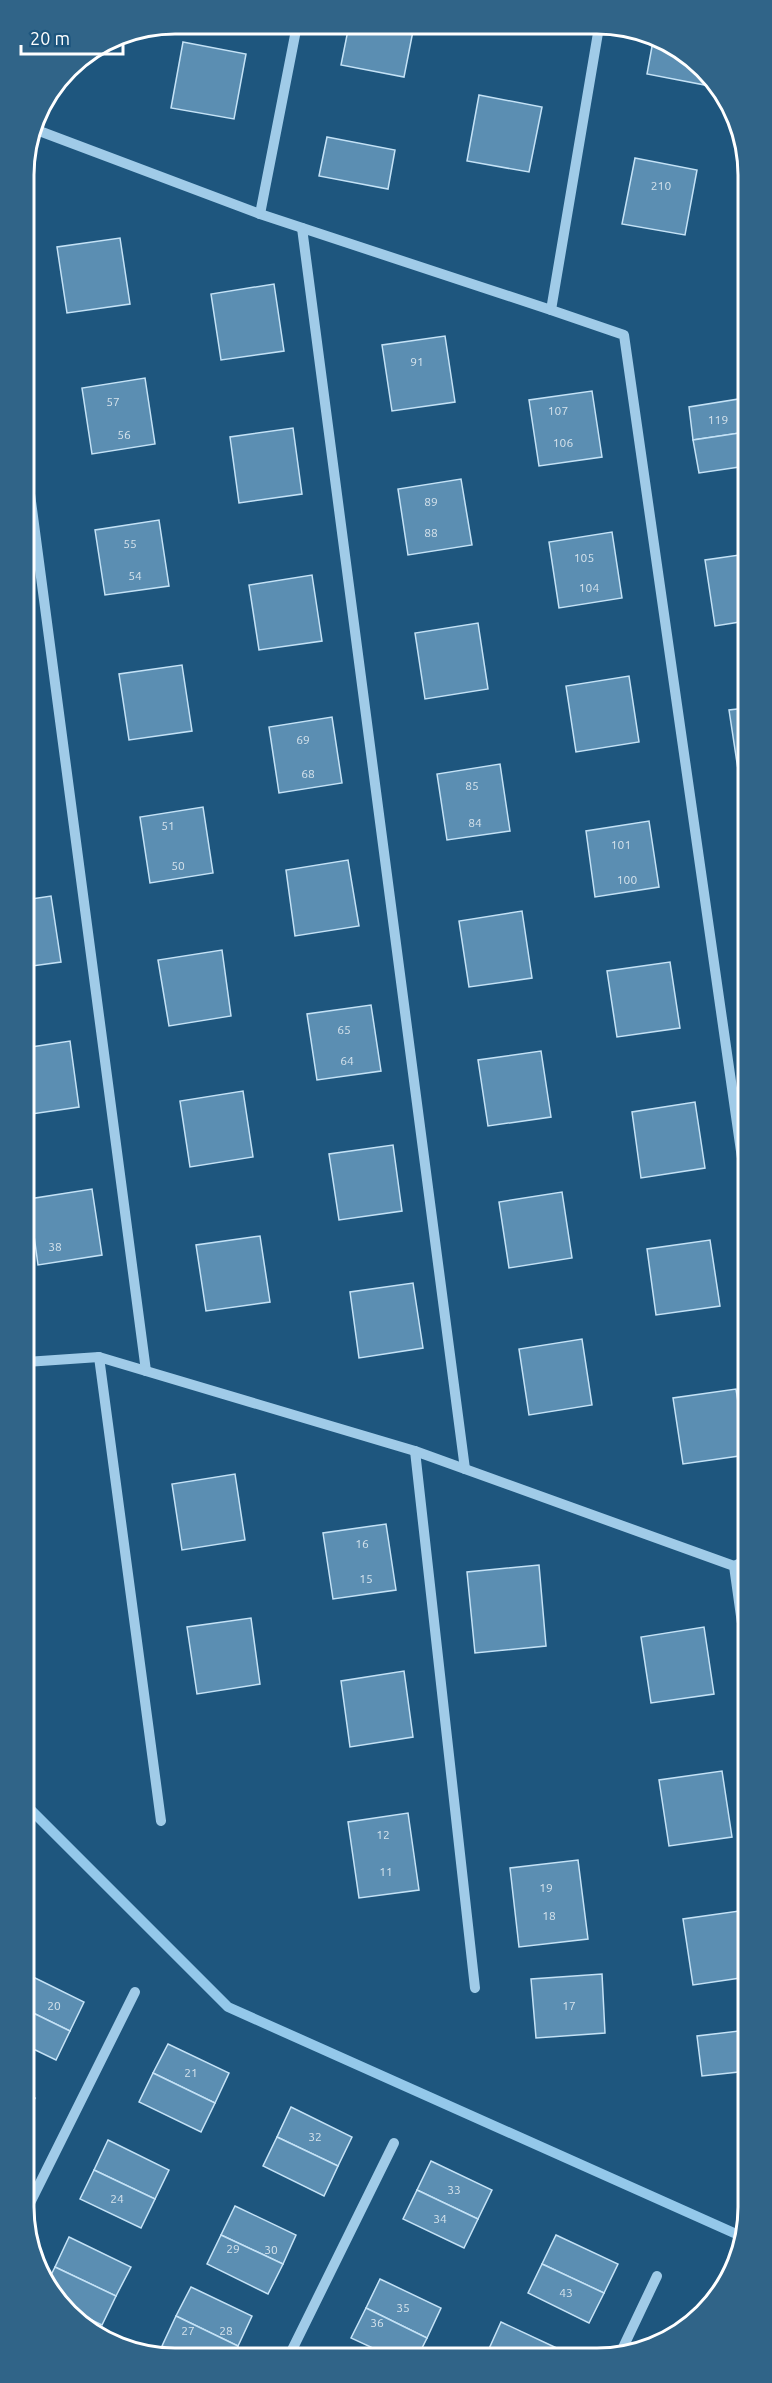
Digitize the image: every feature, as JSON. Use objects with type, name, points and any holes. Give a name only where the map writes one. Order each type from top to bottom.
[{"type":"lane","points":[[551,310],[598,34]]},
{"type":"lane","points":[[260,214],[295,35]]},
{"type":"lane","points":[[41,132],[260,214],[624,335],[738,1127]]},
{"type":"lane","points":[[302,228],[465,1469]]},
{"type":"lane","points":[[35,530],[146,1371]]},
{"type":"lane","points":[[99,1356],[161,1821]]},
{"type":"lane","points":[[34,1361],[99,1356],[415,1451],[734,1566],[737,1564]]},
{"type":"lane","points":[[415,1451],[475,1988]]},
{"type":"lane","points":[[734,1566],[737,1590]]},
{"type":"lane","points":[[34,2196],[135,1992]]},
{"type":"lane","points":[[293,2348],[394,2144]]},
{"type":"lane","points":[[624,2346],[657,2276]]},
{"type":"building","points":[[412,34],[404,77],[341,65],[347,35]]},
{"type":"building","points":[[183,42],[246,54],[234,119],[171,108]]},
{"type":"building","points":[[652,46],[682,64],[704,85],[647,74]]},
{"type":"building","points":[[479,95],[542,107],[529,172],[467,161]]},
{"type":"building","points":[[327,137],[395,150],[388,189],[319,176]]},
{"type":"building","points":[[635,158],[697,170],[685,235],[622,224]]},
{"type":"building","points":[[120,238],[130,304],[67,313],[57,247]]},
{"type":"building","points":[[274,284],[284,351],[221,360],[211,294]]},
{"type":"building","points":[[445,336],[455,402],[392,411],[382,345]]},
{"type":"building","points":[[145,378],[155,444],[92,454],[82,388]]},
{"type":"building","points":[[592,391],[602,457],[539,466],[529,400]]},
{"type":"building","points":[[738,399],[738,433],[693,440],[689,407]]},
{"type":"building","points":[[293,428],[302,494],[239,503],[230,437]]},
{"type":"building","points":[[738,433],[738,467],[699,473],[693,440]]},
{"type":"building","points":[[461,479],[472,545],[408,555],[398,489]]},
{"type":"building","points":[[159,520],[169,586],[105,595],[95,530]]},
{"type":"building","points":[[612,532],[622,598],[559,608],[549,542]]},
{"type":"building","points":[[738,555],[738,622],[715,626],[705,560]]},
{"type":"building","points":[[312,575],[322,641],[259,650],[249,585]]},
{"type":"building","points":[[478,623],[488,689],[425,699],[415,633]]},
{"type":"building","points":[[182,665],[192,731],[129,740],[119,674]]},
{"type":"building","points":[[629,676],[639,742],[576,752],[566,686]]},
{"type":"building","points":[[738,709],[738,767],[729,710]]},
{"type":"building","points":[[332,717],[342,783],[279,793],[269,727]]},
{"type":"building","points":[[500,764],[510,831],[447,840],[437,774]]},
{"type":"building","points":[[203,807],[213,873],[150,883],[140,817]]},
{"type":"building","points":[[649,821],[659,887],[595,897],[586,831]]},
{"type":"building","points":[[348,860],[359,926],[295,936],[286,870]]},
{"type":"building","points":[[51,896],[61,962],[35,966],[35,899]]},
{"type":"building","points":[[522,911],[532,978],[469,987],[459,921]]},
{"type":"building","points":[[222,950],[231,1016],[169,1026],[158,960]]},
{"type":"building","points":[[670,962],[680,1028],[617,1037],[607,971]]},
{"type":"building","points":[[371,1005],[381,1071],[317,1080],[307,1014]]},
{"type":"building","points":[[70,1041],[79,1107],[35,1114],[35,1047]]},
{"type":"building","points":[[541,1051],[551,1117],[488,1126],[478,1060]]},
{"type":"building","points":[[243,1091],[253,1157],[190,1167],[180,1101]]},
{"type":"building","points":[[695,1102],[705,1168],[641,1178],[632,1112]]},
{"type":"building","points":[[393,1145],[402,1211],[339,1220],[329,1154]]},
{"type":"building","points":[[92,1189],[102,1255],[38,1265],[34,1239],[34,1198]]},
{"type":"building","points":[[562,1192],[572,1258],[509,1268],[499,1202]]},
{"type":"building","points":[[260,1236],[270,1302],[206,1311],[196,1245]]},
{"type":"building","points":[[710,1240],[720,1306],[656,1315],[647,1249]]},
{"type":"building","points":[[413,1283],[423,1348],[359,1358],[350,1292]]},
{"type":"building","points":[[582,1339],[592,1405],[529,1415],[519,1349]]},
{"type":"building","points":[[736,1389],[737,1456],[683,1464],[673,1398]]},
{"type":"building","points":[[235,1474],[245,1540],[182,1550],[172,1484]]},
{"type":"building","points":[[386,1524],[396,1590],[333,1599],[323,1533]]},
{"type":"building","points":[[539,1565],[546,1646],[475,1653],[467,1572]]},
{"type":"building","points":[[251,1618],[260,1684],[197,1694],[187,1627]]},
{"type":"building","points":[[704,1627],[714,1694],[651,1703],[641,1637]]},
{"type":"building","points":[[404,1671],[413,1737],[350,1747],[341,1681]]},
{"type":"building","points":[[722,1771],[732,1837],[669,1846],[659,1780]]},
{"type":"building","points":[[408,1813],[419,1890],[359,1898],[348,1822]]},
{"type":"building","points":[[578,1860],[588,1939],[519,1947],[510,1868]]},
{"type":"building","points":[[737,1911],[737,1978],[693,1985],[683,1919]]},
{"type":"building","points":[[602,1974],[605,2033],[536,2038],[531,1979]]},
{"type":"building","points":[[34,1977],[84,2002],[70,2031],[34,2013]]},
{"type":"building","points":[[34,2013],[70,2031],[56,2060],[34,2049]]},
{"type":"building","points":[[737,2031],[737,2072],[702,2076],[697,2036]]},
{"type":"building","points":[[168,2044],[229,2073],[215,2103],[153,2073]]},
{"type":"building","points":[[153,2073],[215,2103],[201,2132],[139,2102]]},
{"type":"building","points":[[291,2107],[352,2137],[338,2166],[277,2137]]},
{"type":"building","points":[[277,2137],[338,2166],[324,2196],[263,2166]]},
{"type":"building","points":[[108,2140],[169,2170],[155,2199],[94,2170]]},
{"type":"building","points":[[431,2161],[492,2190],[478,2219],[417,2190]]},
{"type":"building","points":[[94,2170],[155,2199],[141,2228],[80,2199]]},
{"type":"building","points":[[417,2190],[478,2219],[464,2248],[403,2219]]},
{"type":"building","points":[[235,2206],[296,2235],[283,2264],[221,2235]]},
{"type":"building","points":[[221,2235],[283,2264],[268,2294],[207,2264]]},
{"type":"building","points":[[556,2235],[618,2264],[604,2293],[542,2264]]},
{"type":"building","points":[[69,2237],[131,2267],[116,2296],[55,2267]]},
{"type":"building","points":[[542,2264],[604,2293],[589,2323],[528,2293]]},
{"type":"building","points":[[55,2267],[116,2296],[102,2325],[91,2320],[69,2301],[51,2274]]},
{"type":"building","points":[[380,2279],[441,2308],[427,2338],[366,2308]]},
{"type":"building","points":[[191,2287],[252,2316],[238,2346],[176,2316]]},
{"type":"building","points":[[366,2308],[427,2338],[422,2348],[373,2348],[351,2338]]},
{"type":"building","points":[[176,2316],[238,2346],[237,2348],[166,2348],[162,2346]]},
{"type":"building","points":[[501,2322],[557,2348],[489,2348]]},
{"type":"waterway","points":[[34,1813],[228,2007],[735,2234]]}]
